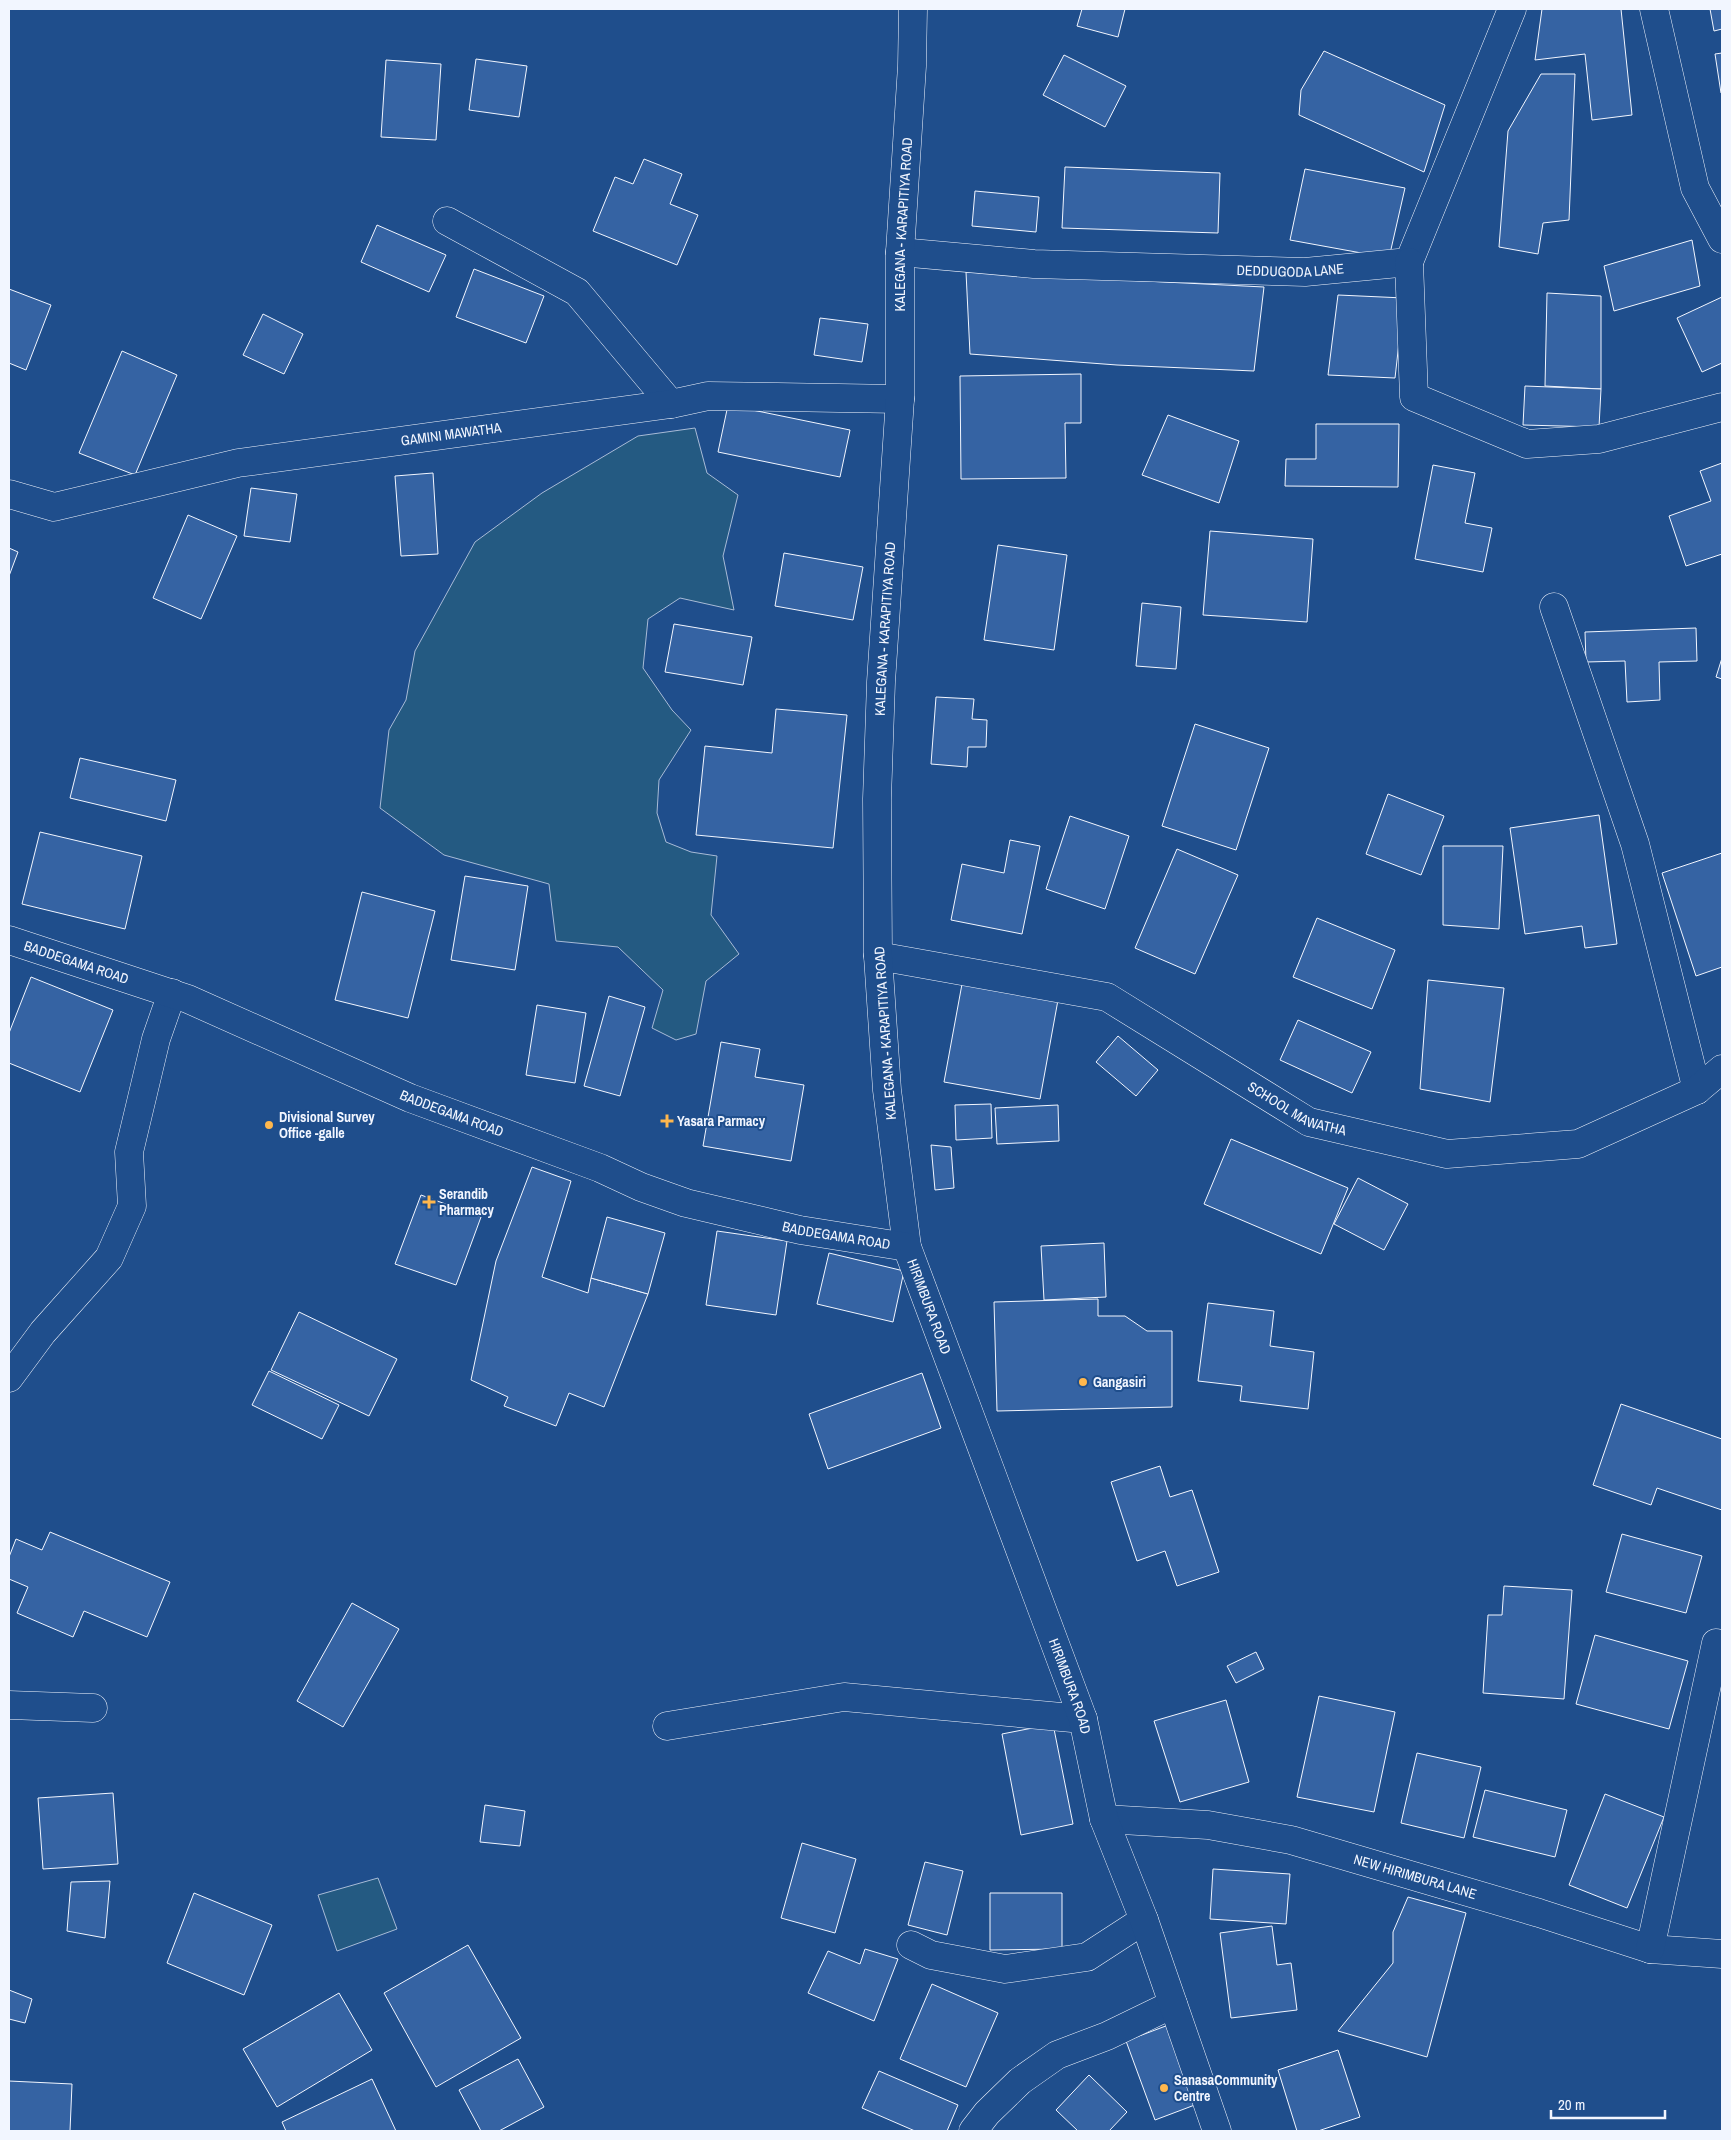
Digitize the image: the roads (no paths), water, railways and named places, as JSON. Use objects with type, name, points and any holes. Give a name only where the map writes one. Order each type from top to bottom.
[{"type":"street","name":"KALEGANA - KARAPITIYA ROAD","points":[[907,1247],[887,1090],[878,956],[878,799],[881,682],[900,399],[900,252],[912,66],[913,9]]},
{"type":"street","points":[[1512,9],[1409,262],[1414,397],[1527,444],[1599,439],[1722,408]]},
{"type":"street","points":[[1654,9],[1695,188],[1722,240]]},
{"type":"street","points":[[447,220],[577,292],[671,404]]},
{"type":"street","name":"DEDDUGODA LANE","points":[[900,252],[1034,264],[1305,272],[1409,262]]},
{"type":"street","name":"GAMINI MAWATHA","points":[[9,494],[54,507],[238,463],[671,404],[708,396],[900,399]]},
{"type":"street","points":[[1554,607],[1634,844],[1697,1090]]},
{"type":"street","name":"BADDEGAMA ROAD","points":[[9,940],[172,993],[410,1098],[600,1168],[641,1188],[677,1200],[800,1230],[907,1247]]},
{"type":"street","name":"SCHOOL MAWATHA","points":[[878,956],[1107,997],[1309,1122],[1447,1154],[1578,1144],[1697,1090],[1722,1069]]},
{"type":"street","points":[[9,1378],[43,1332],[109,1258],[132,1206],[129,1152],[156,1039],[172,993]]},
{"type":"street","name":"HIRIMBURA ROAD","points":[[907,1247],[1083,1718],[1104,1819],[1144,1920],[1217,2131]]},
{"type":"street","points":[[1650,1949],[1716,1643]]},
{"type":"street","points":[[666,1726],[844,1697],[1083,1718]]},
{"type":"street","points":[[9,1705],[92,1708]]},
{"type":"street","name":"NEW HIRIMBURA LANE","points":[[1104,1819],[1208,1824],[1291,1840],[1539,1913],[1650,1949],[1722,1954]]},
{"type":"street","points":[[911,1945],[931,1955],[1005,1969],[1087,1957],[1144,1920]]},
{"type":"street","points":[[973,2131],[986,2113],[1020,2081],[1056,2055],[1107,2036],[1173,2004]]},
{"type":"place","name":"Yasara Parmacy","points":[[667,1121]]},
{"type":"place","name":"Divisional Survey Office -galle","points":[[269,1125]]},
{"type":"place","name":"Serandib Pharmacy","points":[[429,1202]]},
{"type":"place","name":"Gangasiri","points":[[1083,1382]]},
{"type":"place","name":"SanasaCommunity Centre","points":[[1164,2088]]}]
